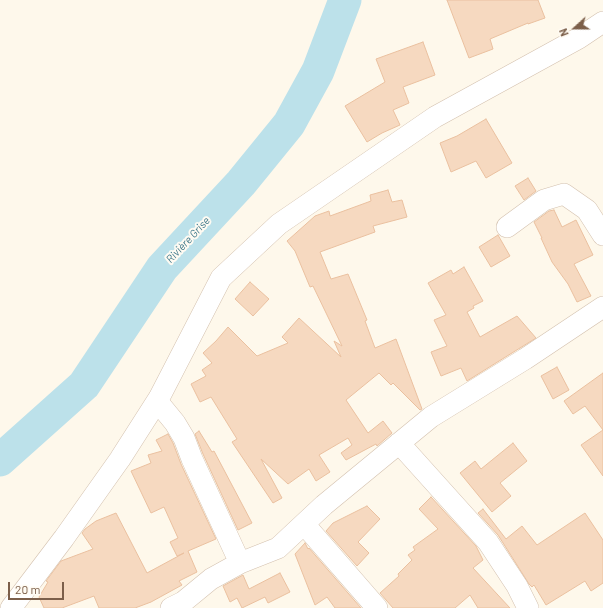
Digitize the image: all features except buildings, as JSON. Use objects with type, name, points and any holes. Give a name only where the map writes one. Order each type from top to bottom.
[{"type":"street","points":[[11,608],[64,538],[120,459],[157,401],[221,278],[279,224],[435,116],[579,38],[603,22]]},
{"type":"street","points":[[507,227],[544,200],[564,194],[587,210],[603,235]]},
{"type":"street","points":[[180,606],[211,579],[240,563],[278,548],[324,505],[431,417],[525,359],[603,307]]},
{"type":"street","points":[[157,401],[175,423],[184,438],[192,459],[240,563]]},
{"type":"street","points":[[399,443],[488,542],[517,586],[528,608]]},
{"type":"street","points":[[304,524],[377,608]]},
{"type":"waterway","name":"Rivière Grise","points":[[0,460],[84,385],[162,268],[241,183],[289,124],[318,71],[345,0]]}]
